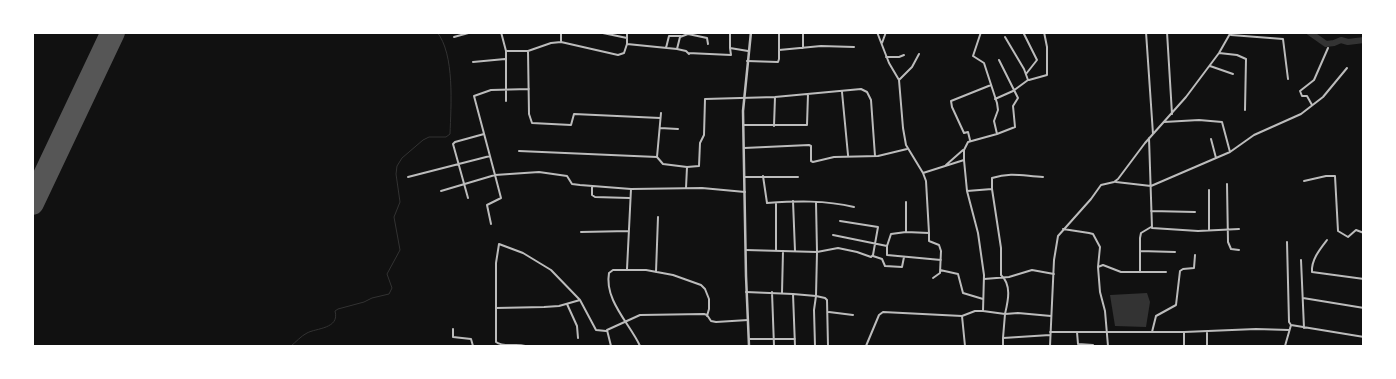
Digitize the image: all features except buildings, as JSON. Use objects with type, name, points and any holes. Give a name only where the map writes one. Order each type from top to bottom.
[{"type":"street","points":[[454,37],[472,32]]},
{"type":"street","points":[[501,32],[506,51],[506,101]]},
{"type":"street","points":[[561,32],[561,42]]},
{"type":"street","points":[[598,32],[627,38]]},
{"type":"street","points":[[506,51],[528,51],[551,43],[561,42],[618,55],[624,53],[627,44],[627,32]]},
{"type":"street","points":[[627,44],[676,49],[689,54],[731,55],[730,32]]},
{"type":"street","points":[[749,346],[746,292],[744,97],[751,32]]},
{"type":"street","points":[[747,61],[776,62],[779,59],[779,32]]},
{"type":"street","points":[[803,32],[803,48]]},
{"type":"street","points":[[877,32],[886,57],[899,80],[903,128],[907,149],[923,173],[927,188],[929,241],[940,247],[941,260],[939,274],[933,278]]},
{"type":"street","points":[[882,43],[886,32]]},
{"type":"street","points":[[981,32],[973,56],[983,61],[991,85],[998,110],[994,121],[997,134]]},
{"type":"street","points":[[1023,32],[1037,60],[1026,74]]},
{"type":"street","points":[[995,99],[1014,90],[1028,80],[1047,75],[1048,47],[1044,32]]},
{"type":"street","points":[[1146,32],[1153,134]]},
{"type":"street","points":[[1167,32],[1172,114]]},
{"type":"street","points":[[666,48],[669,36],[688,34],[708,38],[708,44]]},
{"type":"street","points":[[1114,182],[1210,66],[1230,34],[1283,39],[1288,79]]},
{"type":"street","points":[[676,49],[681,36]]},
{"type":"street","points":[[1005,36],[1028,80]]},
{"type":"street","points":[[779,50],[854,47]]},
{"type":"street","points":[[730,48],[748,51]]},
{"type":"street","points":[[1312,105],[1307,96],[1302,97],[1300,91],[1314,80],[1328,48]]},
{"type":"street","points":[[528,51],[530,119],[533,123],[571,124],[574,114],[660,118]]},
{"type":"street","points":[[1219,53],[1237,55],[1246,59],[1245,110]]},
{"type":"street","points":[[899,80],[912,67],[919,54]]},
{"type":"street","points":[[886,57],[904,55]]},
{"type":"street","points":[[472,62],[506,59]]},
{"type":"street","points":[[968,142],[1015,127],[1013,107],[1018,97],[999,60]]},
{"type":"street","points":[[1210,66],[1233,74]]},
{"type":"street","points":[[1050,346],[1058,236],[1091,200],[1101,186],[1114,182],[1143,187],[1151,186],[1230,152],[1254,135],[1295,117],[1312,105],[1323,97],[1347,68]]},
{"type":"street","points":[[948,165],[945,166],[964,149],[970,140],[968,132],[964,133],[951,101],[991,85]]},
{"type":"street","points":[[491,224],[487,205],[501,198],[474,96],[486,91],[506,88],[529,89]]},
{"type":"street","points":[[661,113],[657,157],[663,164],[687,167],[699,166],[700,143],[704,135],[704,99],[774,97],[861,89],[869,94],[873,112],[875,156]]},
{"type":"street","points":[[842,92],[848,156]]},
{"type":"street","points":[[744,125],[808,125],[808,94]]},
{"type":"street","points":[[774,97],[774,126]]},
{"type":"street","points":[[1164,122],[1199,120],[1222,122],[1230,152]]},
{"type":"street","points":[[660,128],[678,129]]},
{"type":"street","points":[[468,198],[454,143],[484,134]]},
{"type":"street","points":[[1149,138],[1151,227]]},
{"type":"street","points":[[1211,139],[1216,158]]},
{"type":"street","points":[[744,148],[809,145],[813,162],[834,156],[875,156],[907,149]]},
{"type":"street","points":[[964,149],[967,191],[978,233],[984,279],[983,311]]},
{"type":"street","points":[[519,151],[657,157]]},
{"type":"street","points":[[408,177],[490,156]]},
{"type":"street","points":[[923,173],[964,160]]},
{"type":"street","points":[[686,188],[687,167]]},
{"type":"street","points":[[441,191],[495,175],[544,172],[567,176],[571,183],[574,184],[592,186],[631,189],[718,189],[745,192]]},
{"type":"street","points":[[1003,346],[1008,289],[1006,279],[1001,274],[1001,248],[992,178],[1015,173],[1043,177]]},
{"type":"street","points":[[764,176],[766,202],[816,202],[854,207]]},
{"type":"street","points":[[745,177],[798,176]]},
{"type":"street","points":[[1304,181],[1335,176],[1338,231],[1348,237],[1356,230],[1364,233]]},
{"type":"street","points":[[1226,184],[1230,248],[1239,250]]},
{"type":"street","points":[[592,186],[592,195],[595,197],[629,198]]},
{"type":"street","points":[[627,269],[629,198],[631,189]]},
{"type":"street","points":[[967,191],[992,189]]},
{"type":"street","points":[[1208,190],[1208,230]]},
{"type":"street","points":[[793,201],[795,251]]},
{"type":"street","points":[[776,202],[776,250]]},
{"type":"street","points":[[814,346],[817,252],[816,202]]},
{"type":"street","points":[[906,202],[906,232]]},
{"type":"street","points":[[1151,210],[1195,212]]},
{"type":"street","points":[[656,272],[658,217]]},
{"type":"street","points":[[840,221],[877,226],[876,244],[872,256]]},
{"type":"street","points":[[1151,227],[1155,230],[1239,229]]},
{"type":"street","points":[[1140,271],[1141,233],[1151,227]]},
{"type":"street","points":[[1063,229],[1093,234],[1100,247],[1098,267],[1100,292],[1105,311],[1108,346]]},
{"type":"street","points":[[581,232],[629,231]]},
{"type":"street","points":[[929,233],[891,233],[887,246],[887,255],[941,260]]},
{"type":"street","points":[[833,235],[887,246]]},
{"type":"street","points":[[1327,240],[1318,252],[1312,265],[1312,272],[1364,279]]},
{"type":"street","points":[[1285,346],[1291,325],[1287,242]]},
{"type":"street","points":[[525,346],[504,346],[496,342],[497,247],[500,244],[523,253],[551,270],[580,300],[596,330],[606,331],[640,315],[704,314],[710,320],[716,322],[748,320]]},
{"type":"street","points":[[746,250],[817,252],[838,248],[882,259],[884,265],[902,267],[904,257]]},
{"type":"street","points":[[782,293],[783,251]]},
{"type":"street","points":[[1140,251],[1175,252]]},
{"type":"street","points":[[1152,332],[1156,316],[1176,305],[1180,271],[1194,268],[1195,255]]},
{"type":"street","points":[[1301,260],[1304,328]]},
{"type":"street","points":[[1098,267],[1103,265],[1121,272],[1166,272]]},
{"type":"street","points":[[640,346],[614,303],[608,276],[613,270],[627,269],[673,275],[703,286],[709,299],[707,316]]},
{"type":"street","points":[[940,270],[957,274],[963,293],[983,299]]},
{"type":"street","points":[[984,279],[1009,277],[1032,270],[1054,274]]},
{"type":"street","points":[[746,292],[772,292],[816,296],[827,299],[828,346]]},
{"type":"street","points":[[772,292],[774,346]]},
{"type":"street","points":[[793,294],[795,346]]},
{"type":"street","points":[[1304,298],[1364,308]]},
{"type":"street","points":[[496,308],[544,307],[580,300]]},
{"type":"street","points":[[567,304],[577,326],[578,338]]},
{"type":"street","points":[[866,346],[883,312],[962,316],[975,311],[983,311],[1051,316]]},
{"type":"street","points":[[828,312],[854,316]]},
{"type":"street","points":[[962,316],[965,346]]},
{"type":"street","points":[[1291,325],[1364,337]]},
{"type":"street","points":[[453,329],[453,337],[471,339],[473,346]]},
{"type":"street","points":[[1003,338],[1077,332],[1289,330]]},
{"type":"street","points":[[606,331],[611,346]]},
{"type":"street","points":[[1077,332],[1078,344],[1093,345]]},
{"type":"street","points":[[1184,332],[1184,346]]},
{"type":"street","points":[[1207,332],[1207,346]]},
{"type":"street","points":[[749,339],[795,339]]},
{"type":"shaded area","points":[[1147,293],[1150,302],[1146,327],[1115,326],[1110,295]]},
{"type":"waterway","points":[[291,346],[307,333],[331,325],[336,317],[335,311],[338,309],[389,294],[392,288],[387,274],[400,250],[394,217],[400,202],[396,174],[397,166],[402,158],[423,140],[429,137],[446,137],[450,134],[451,81],[447,53],[437,32]]},
{"type":"waterway","points":[[1309,32],[1326,44],[1341,40],[1348,42],[1364,40]]},
{"type":"runway","points":[[32,203],[113,32]]}]
